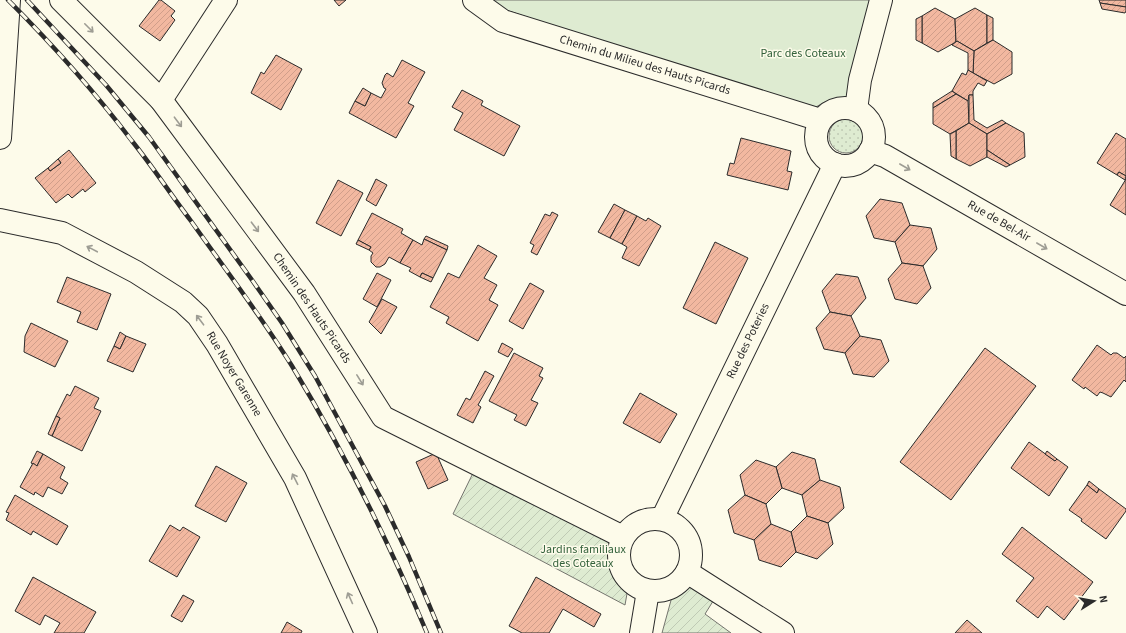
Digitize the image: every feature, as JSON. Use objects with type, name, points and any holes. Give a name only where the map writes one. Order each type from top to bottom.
[{"type":"street","points":[[0,138],[9,0]]},
{"type":"street","name":"Chemin des Hauts Picards","points":[[61,0],[161,100],[304,293],[382,417],[623,537]]},
{"type":"street","points":[[161,100],[226,0]]},
{"type":"street","name":"Chemin du Milieu des Hauts Picards","points":[[474,0],[503,20],[814,118],[818,124]]},
{"type":"street","points":[[856,110],[860,80],[881,0]]},
{"type":"street","points":[[839,108],[856,110],[870,123],[873,132],[873,142],[870,151],[865,157],[851,165],[834,164],[826,159],[820,152],[816,134],[818,124],[830,111],[839,108]]},
{"type":"street","name":"Rue de Bel-Air","points":[[870,151],[885,156],[1126,294]]},
{"type":"street","name":"Rue des Poteries","points":[[662,519],[834,164]]},
{"type":"street","name":"Rue Noyer Garenne","points":[[0,220],[62,233],[142,276],[183,302],[198,316],[217,344],[295,478],[366,633]]},
{"type":"street","points":[[650,519],[662,519],[673,523],[682,530],[688,539],[691,550],[691,562],[687,572],[680,581],[671,588],[659,591],[648,591],[637,587],[628,580],[622,570],[619,559],[619,548],[623,537],[630,528],[639,522],[650,519]]},
{"type":"street","points":[[687,572],[783,633]]},
{"type":"street","points":[[641,633],[648,591]]},
{"type":"green space","name":"Parc des Coteaux","points":[[491,0],[872,0],[849,98],[840,98],[824,102],[816,107],[754,93],[506,10]]},
{"type":"green space","points":[[846,119],[858,124],[863,136],[858,148],[846,153],[834,148],[829,136],[834,124]]},
{"type":"green space","name":"Jardins familiaux des Coteaux","points":[[474,471],[612,544],[618,573],[628,588],[625,605],[453,514]]},
{"type":"green space","points":[[690,587],[715,598],[705,614],[731,633],[662,633],[673,593]]},
{"type":"building","points":[[159,0],[175,11],[171,16],[175,20],[160,41],[139,26]]},
{"type":"building","points":[[334,0],[346,0],[339,6]]},
{"type":"building","points":[[1099,0],[1126,0],[1126,7],[1100,3]]},
{"type":"building","points":[[1100,3],[1126,7],[1126,11],[1125,13],[1102,9]]},
{"type":"building","points":[[935,8],[955,19],[956,42],[938,52],[922,43],[922,16]]},
{"type":"building","points":[[975,8],[987,15],[987,43],[974,51],[957,41],[956,42],[955,19]]},
{"type":"building","points":[[987,15],[993,18],[993,40],[987,43]]},
{"type":"building","points":[[922,16],[922,43],[916,40],[916,19]]},
{"type":"building","points":[[993,40],[1012,52],[1012,74],[994,84],[973,73],[974,51]]},
{"type":"building","points":[[957,41],[974,51],[973,73],[968,70],[968,53],[952,45]]},
{"type":"building","points":[[276,55],[302,69],[281,110],[251,93],[261,72],[264,74]]},
{"type":"building","points":[[402,60],[425,72],[408,103],[414,106],[396,138],[349,113],[355,101],[365,106],[371,93],[381,98],[386,89],[382,83],[385,75],[387,73],[393,77]]},
{"type":"building","points":[[968,70],[987,81],[984,86],[978,83],[973,91],[973,95],[969,95],[968,101],[952,91],[962,73],[966,75]]},
{"type":"building","points":[[363,88],[371,93],[365,106],[355,101]]},
{"type":"building","points":[[462,90],[483,101],[481,105],[520,126],[504,156],[454,130],[463,113],[452,107]]},
{"type":"building","points":[[952,91],[956,94],[933,108],[933,103]]},
{"type":"building","points":[[956,94],[968,101],[969,123],[950,134],[933,124],[933,108]]},
{"type":"building","points":[[969,95],[973,95],[974,120],[987,128],[1002,120],[1006,123],[987,134],[969,123]]},
{"type":"building","points":[[969,123],[987,134],[987,157],[970,166],[956,159],[956,131]]},
{"type":"building","points":[[1006,123],[1024,133],[1025,157],[1010,165],[987,150],[987,134]]},
{"type":"building","points":[[956,131],[956,159],[951,156],[950,134]]},
{"type":"building","points":[[1116,133],[1126,139],[1126,176],[1119,172],[1117,175],[1097,163]]},
{"type":"building","points":[[741,138],[791,151],[787,171],[792,172],[788,190],[727,175],[730,163],[734,164]]},
{"type":"building","points":[[69,150],[96,183],[85,192],[83,189],[72,198],[68,194],[56,203],[35,178],[48,168],[50,171],[61,163],[58,159]]},
{"type":"building","points":[[987,150],[1010,165],[1006,167],[987,157]]},
{"type":"building","points":[[58,159],[61,163],[50,171],[48,168]]},
{"type":"building","points":[[1119,172],[1126,176],[1125,180],[1117,175]]},
{"type":"building","points":[[376,179],[387,185],[376,206],[366,200]]},
{"type":"building","points":[[1126,179],[1126,215],[1110,205]]},
{"type":"building","points":[[338,180],[363,193],[341,236],[316,223]]},
{"type":"building","points":[[880,199],[902,203],[910,225],[895,242],[874,238],[866,216]]},
{"type":"building","points":[[614,204],[625,210],[610,238],[598,232]]},
{"type":"building","points":[[625,210],[637,216],[622,244],[610,238]]},
{"type":"building","points":[[552,212],[558,215],[537,255],[531,252],[534,245],[530,243],[545,214],[550,216]]},
{"type":"building","points":[[372,213],[403,229],[401,233],[413,240],[400,263],[389,257],[385,264],[380,267],[376,267],[371,262],[371,256],[373,253],[369,250],[371,247],[358,240]]},
{"type":"building","points":[[637,216],[646,221],[648,218],[661,226],[639,266],[622,258],[627,247],[622,244]]},
{"type":"building","points":[[910,225],[931,228],[937,249],[923,266],[902,263],[895,242]]},
{"type":"building","points":[[426,236],[448,246],[447,250],[424,239]]},
{"type":"building","points":[[424,239],[447,250],[433,278],[422,273],[420,277],[409,271],[411,268],[400,263],[413,240],[422,245]]},
{"type":"building","points":[[358,240],[371,247],[369,250],[356,244]]},
{"type":"building","points":[[715,242],[748,258],[716,324],[683,308]]},
{"type":"building","points":[[478,245],[497,256],[484,278],[497,285],[489,300],[498,305],[478,341],[446,323],[449,317],[430,307],[448,273],[459,278]]},
{"type":"building","points":[[902,263],[923,266],[931,288],[917,304],[895,299],[888,279]]},
{"type":"building","points":[[377,273],[391,280],[377,307],[363,299]]},
{"type":"building","points":[[422,273],[433,278],[431,282],[420,277]]},
{"type":"building","points":[[836,274],[858,277],[866,298],[851,316],[830,312],[822,291]]},
{"type":"building","points":[[67,277],[111,294],[97,330],[77,322],[81,312],[57,302]]},
{"type":"building","points":[[530,283],[544,291],[523,329],[509,321]]},
{"type":"building","points":[[382,299],[397,307],[381,334],[369,322]]},
{"type":"building","points":[[830,312],[851,316],[860,336],[845,353],[824,349],[816,328]]},
{"type":"building","points":[[31,323],[68,341],[55,367],[24,352],[25,336]]},
{"type":"building","points":[[120,332],[126,336],[120,349],[114,346]]},
{"type":"building","points":[[126,336],[146,344],[133,372],[107,361],[114,346],[120,349]]},
{"type":"building","points":[[860,336],[881,340],[889,361],[874,377],[853,374],[845,353]]},
{"type":"building","points":[[502,343],[513,349],[508,357],[498,352]]},
{"type":"building","points":[[1097,345],[1111,355],[1113,353],[1117,353],[1124,358],[1126,356],[1126,382],[1124,380],[1111,397],[1100,392],[1097,396],[1072,380]]},
{"type":"building","points":[[985,348],[1036,386],[951,500],[900,462]]},
{"type":"building","points":[[514,353],[543,368],[539,376],[543,378],[531,400],[538,403],[526,426],[514,420],[517,415],[489,401]]},
{"type":"building","points":[[485,371],[494,376],[478,405],[481,407],[473,423],[457,415],[466,398],[470,400]]},
{"type":"building","points":[[75,386],[99,398],[94,408],[101,411],[82,451],[52,436],[60,418],[56,416],[67,394],[70,396]]},
{"type":"building","points":[[640,393],[677,414],[660,443],[623,423]]},
{"type":"building","points":[[56,416],[60,418],[52,436],[48,434]]},
{"type":"building","points":[[1029,442],[1055,461],[1057,459],[1068,467],[1049,496],[1011,468]]},
{"type":"building","points":[[37,451],[43,454],[37,466],[31,463]]},
{"type":"building","points":[[1047,451],[1057,459],[1055,461],[1045,454]]},
{"type":"building","points":[[792,452],[815,459],[820,480],[802,495],[782,488],[776,467]]},
{"type":"building","points":[[436,453],[448,480],[428,489],[416,462]]},
{"type":"building","points":[[43,454],[65,467],[60,478],[68,483],[62,494],[48,487],[43,497],[35,492],[34,495],[20,487],[33,463],[37,466]]},
{"type":"building","points":[[756,460],[776,467],[782,488],[766,504],[745,495],[740,475]]},
{"type":"building","points":[[216,466],[247,483],[226,522],[195,506]]},
{"type":"building","points":[[820,480],[840,487],[844,508],[828,523],[807,516],[802,495]]},
{"type":"building","points":[[1089,481],[1099,489],[1097,493],[1087,485]]},
{"type":"building","points":[[1087,485],[1097,493],[1099,489],[1126,509],[1106,539],[1081,521],[1082,519],[1069,510]]},
{"type":"building","points":[[15,495],[68,526],[57,545],[33,531],[31,535],[6,520],[9,513],[6,512]]},
{"type":"building","points":[[745,495],[766,504],[771,524],[754,540],[734,533],[728,510]]},
{"type":"building","points":[[807,516],[828,523],[833,544],[817,559],[796,552],[791,532]]},
{"type":"building","points":[[771,524],[791,532],[796,552],[781,567],[759,560],[754,540]]},
{"type":"building","points":[[170,525],[180,531],[183,527],[200,537],[177,577],[149,561]]},
{"type":"building","points":[[1022,527],[1093,582],[1064,620],[1047,606],[1038,618],[1016,601],[1034,578],[1002,554]]},
{"type":"building","points":[[33,577],[96,612],[84,633],[54,633],[60,623],[45,615],[40,625],[15,611]]},
{"type":"building","points":[[536,577],[601,614],[594,627],[563,609],[549,633],[522,633],[509,626]]},
{"type":"building","points":[[183,595],[194,601],[182,622],[171,616]]},
{"type":"building","points":[[967,620],[982,633],[955,633]]},
{"type":"building","points":[[287,622],[302,631],[301,633],[281,633]]},
{"type":"railway","points":[[8,0],[72,68],[118,122],[191,221],[280,347],[330,431],[381,530],[427,633]]},
{"type":"railway","points":[[27,0],[106,85],[149,137],[282,323],[315,376],[385,506],[409,557],[441,633]]}]
